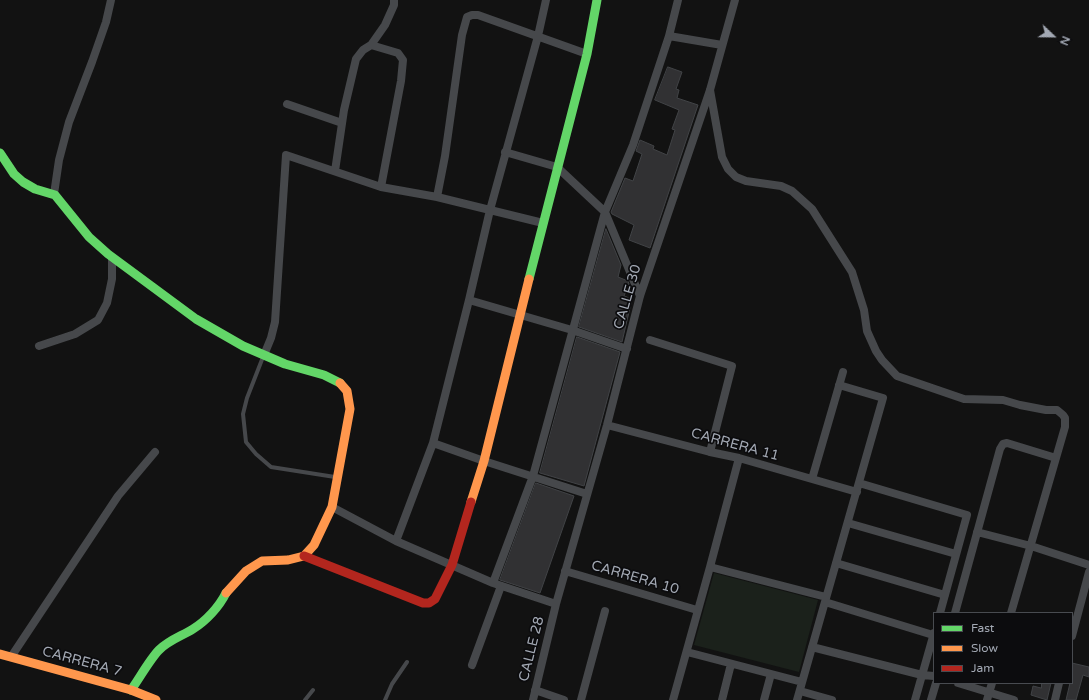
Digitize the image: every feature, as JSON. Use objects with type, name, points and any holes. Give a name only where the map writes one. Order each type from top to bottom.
[{"type":"street","points":[[54,194],[59,160],[69,122],[106,22],[111,0]]},
{"type":"street","points":[[334,171],[342,123],[356,59],[363,50],[371,45],[385,25],[394,5],[394,0]]},
{"type":"street","points":[[396,541],[433,443],[490,210],[538,36],[546,0]]},
{"type":"street","points":[[131,690],[159,650],[173,640],[194,629],[208,617],[222,602],[228,590],[246,571],[262,561],[288,560],[304,556],[423,603],[435,599],[452,565],[484,461],[557,167],[587,54],[597,0]]},
{"type":"street","points":[[493,583],[533,476],[605,212],[633,145],[669,36],[678,0]]},
{"type":"street","name":"CALLE 30","points":[[556,604],[607,425],[640,296],[710,90],[735,0]]},
{"type":"street","points":[[437,197],[445,156],[462,35],[467,17],[478,15],[587,54]]},
{"type":"street","points":[[669,36],[722,45]]},
{"type":"street","points":[[371,45],[398,54],[403,60],[401,81],[381,187]]},
{"type":"street","points":[[710,90],[722,158],[728,169],[736,177],[746,181],[781,186],[792,191],[812,209],[852,272],[864,310],[865,320],[871,341],[882,360],[897,376],[964,399],[1003,400],[1046,410],[1057,410],[1065,418],[1066,424],[1012,612]]},
{"type":"street","points":[[287,104],[342,123]]},
{"type":"street","points":[[505,152],[557,167],[605,212],[640,296]]},
{"type":"street","points":[[0,153],[9,168],[21,181],[36,190],[54,194],[92,241],[112,258],[194,318],[241,345],[285,364],[336,381],[344,387],[348,393],[350,409],[332,507],[314,544],[304,556]]},
{"type":"street","points":[[264,355],[271,338],[275,322],[286,156],[381,187],[437,197],[543,223]]},
{"type":"street","points":[[40,346],[75,334],[98,320],[108,303],[112,279],[112,258]]},
{"type":"street","points":[[469,300],[572,330],[626,349]]},
{"type":"street","points":[[650,340],[732,366],[710,452]]},
{"type":"street","points":[[812,480],[843,372]]},
{"type":"street","points":[[797,700],[883,398],[839,385]]},
{"type":"street","name":"CARRERA 11","points":[[607,425],[710,452],[739,458],[857,492]]},
{"type":"street","points":[[433,443],[588,494]]},
{"type":"street","points":[[955,612],[1003,444],[1007,443],[1056,458]]},
{"type":"street","points":[[11,657],[118,496],[155,452]]},
{"type":"street","points":[[672,700],[739,458]]},
{"type":"street","points":[[859,483],[967,515],[940,612]]},
{"type":"street","points":[[332,507],[396,541],[493,583],[556,604]]},
{"type":"street","points":[[848,523],[956,554]]},
{"type":"street","points":[[977,532],[1031,546],[1089,565]]},
{"type":"street","points":[[836,562],[945,595]]},
{"type":"street","points":[[710,567],[826,600],[933,634]]},
{"type":"street","name":"CARRERA 10","points":[[565,571],[697,610]]},
{"type":"street","points":[[1073,632],[1089,572]]},
{"type":"street","points":[[472,664],[501,586]]},
{"type":"street","name":"CALLE 28","points":[[533,700],[556,604]]},
{"type":"street","points":[[581,700],[605,611]]},
{"type":"street","points":[[915,700],[933,637]]},
{"type":"street","points":[[812,647],[922,675],[933,676]]},
{"type":"street","points":[[686,652],[802,682]]},
{"type":"street","name":"CARRERA 7","points":[[0,654],[131,690],[156,700]]},
{"type":"street","points":[[722,700],[731,664]]},
{"type":"street","points":[[764,700],[771,674]]},
{"type":"street","points":[[931,700],[936,684]]},
{"type":"street","points":[[960,684],[988,696],[1014,700]]},
{"type":"street","points":[[988,696],[992,684]]},
{"type":"street","points":[[1055,700],[1059,684]]},
{"type":"street","points":[[535,690],[564,700]]},
{"type":"street","points":[[800,691],[832,700]]},
{"type":"lane","points":[[264,355],[247,398],[243,414],[246,442],[256,454],[271,467],[338,478]]},
{"type":"lane","points":[[385,700],[392,684],[407,662]]},
{"type":"lane","points":[[305,700],[313,690]]},
{"type":"shaded area","points":[[714,573],[818,600],[799,672],[694,645]]},
{"type":"building","points":[[668,67],[682,72],[676,89],[679,90],[677,98],[698,105],[650,248],[629,240],[634,225],[612,214],[611,212],[625,178],[633,181],[642,154],[636,151],[640,140],[654,146],[653,149],[667,155],[675,130],[672,129],[679,110],[655,100]]},
{"type":"building","points":[[606,229],[621,265],[618,277],[628,281],[629,284],[624,296],[632,299],[622,342],[579,327]]},
{"type":"building","points":[[577,337],[620,352],[584,486],[540,473]]},
{"type":"building","points":[[536,483],[574,496],[540,593],[500,580]]},
{"type":"building","points":[[1073,663],[1089,667],[1089,677],[1083,675],[1076,700],[1066,700],[1070,684],[1073,684]]},
{"type":"building","points":[[1042,684],[1051,684],[1047,700],[1031,695],[1033,686],[1041,688]]},
{"type":"traffic: fast","points":[[529,279],[587,54],[597,0]]},
{"type":"traffic: fast","points":[[0,153],[14,174],[23,182],[35,189],[55,195],[89,237],[108,254],[196,319],[243,346],[285,364],[324,375],[340,383]]},
{"type":"traffic: fast","points":[[131,690],[159,650],[167,643],[203,622],[216,608],[226,593]]},
{"type":"traffic: slow","points":[[471,502],[484,461],[529,279]]},
{"type":"traffic: slow","points":[[226,593],[246,571],[262,561],[288,560],[304,556],[314,545],[332,507],[350,409],[347,391],[340,383]]},
{"type":"traffic: slow","points":[[0,654],[131,690],[156,700]]},
{"type":"traffic: jam","points":[[304,556],[423,603],[429,603],[435,599],[452,565],[471,502]]}]
